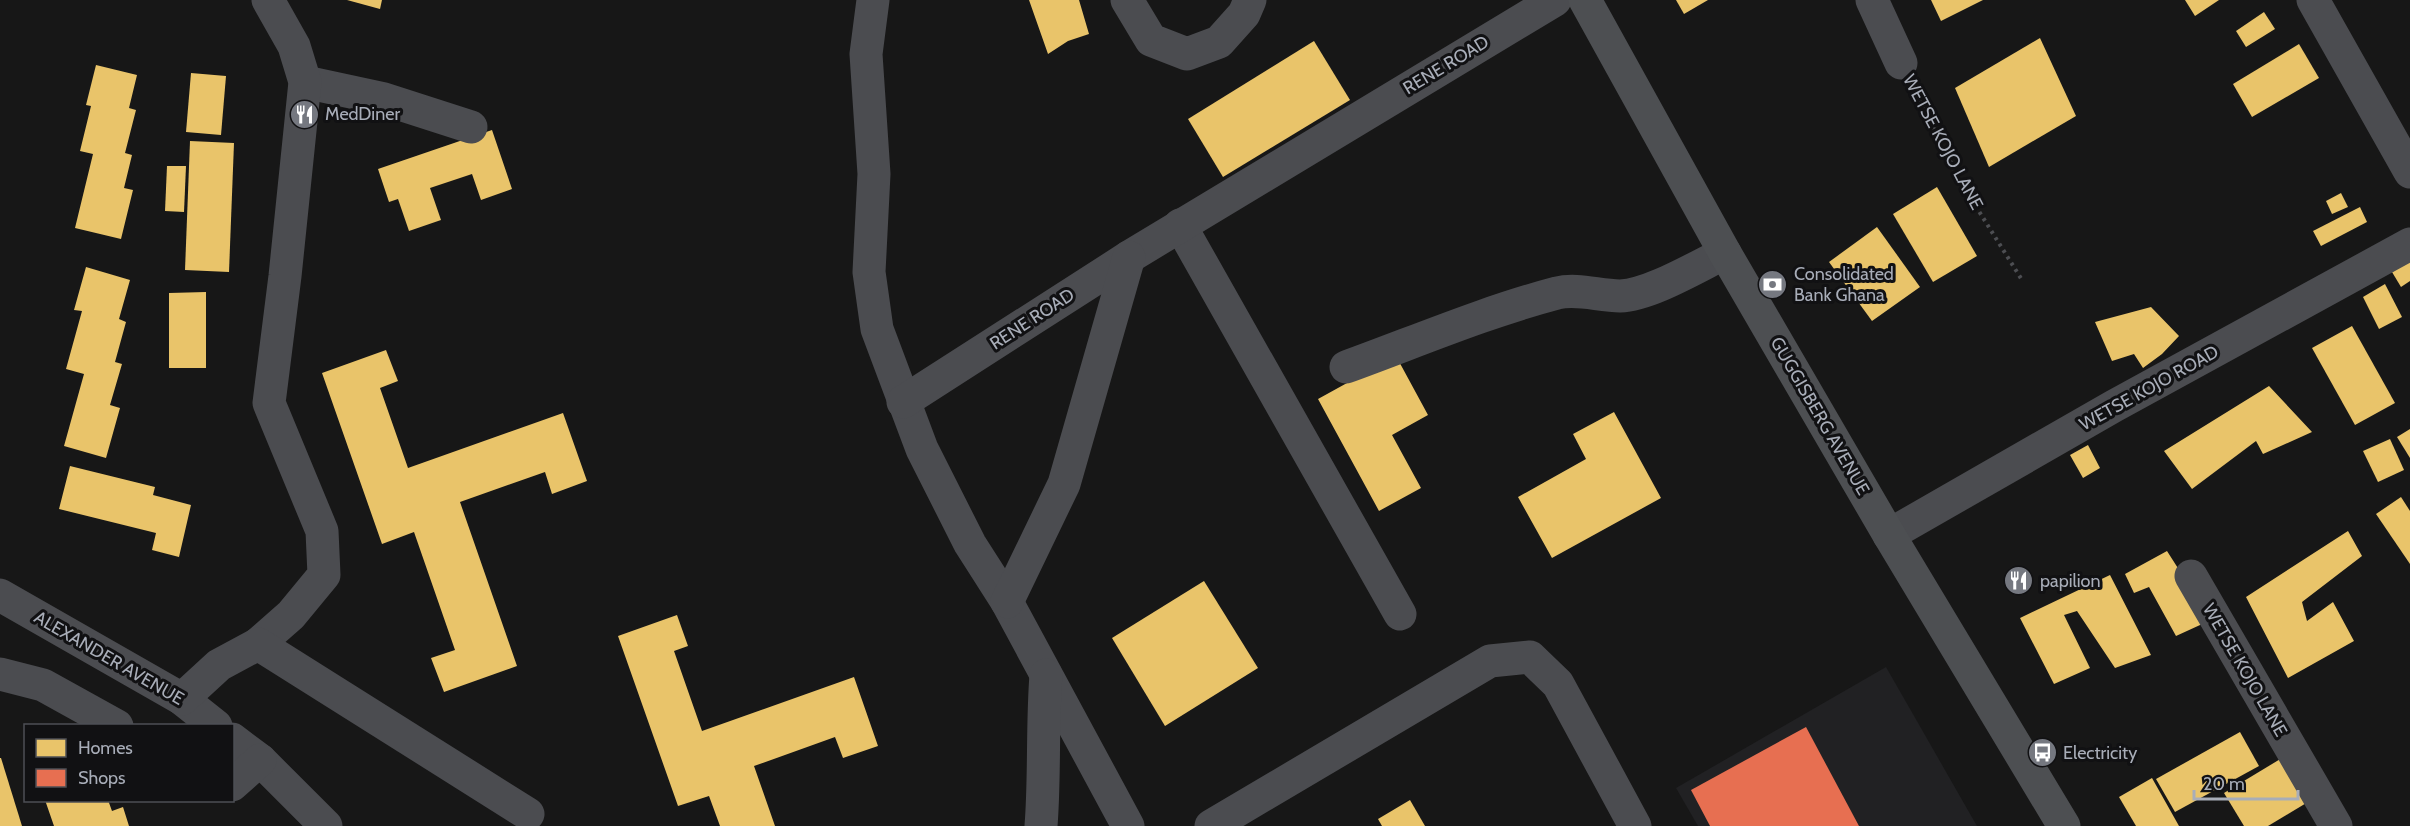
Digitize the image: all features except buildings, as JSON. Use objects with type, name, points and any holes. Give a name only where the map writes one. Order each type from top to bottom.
[{"type":"main road","name":"GUGGISBERG AVENUE","points":[[1585,0],[1725,253],[1889,535],[2064,826]]},
{"type":"street","points":[[182,699],[219,664],[258,644],[291,615],[324,575],[322,531],[269,402],[285,276],[305,82],[294,46],[268,0]]},
{"type":"street","points":[[873,0],[866,54],[874,174],[869,272],[877,329],[922,449],[970,544],[1007,602],[1128,826]]},
{"type":"street","points":[[1127,0],[1151,40],[1187,54],[1219,42],[1244,14],[1250,0]]},
{"type":"street","name":"RENE ROAD","points":[[903,402],[1129,256],[1555,0]]},
{"type":"street","name":"WETSE KOJO LANE","points":[[1872,0],[1901,63]]},
{"type":"street","points":[[2313,0],[2410,172]]},
{"type":"street","points":[[305,82],[384,99],[471,127]]},
{"type":"street","points":[[1180,225],[1400,614]]},
{"type":"street","name":"WETSE KOJO ROAD","points":[[1889,535],[2114,406],[2410,244]]},
{"type":"street","points":[[1346,366],[1560,292],[1591,292],[1621,296],[1652,288],[1725,253]]},
{"type":"street","points":[[1007,602],[1064,484],[1129,256]]},
{"type":"street","name":"WETSE KOJO LANE","points":[[2191,576],[2336,826]]},
{"type":"street","name":"ALEXANDER AVENUE","points":[[0,595],[182,699],[213,724]]},
{"type":"street","points":[[258,644],[528,814]]},
{"type":"street","points":[[1211,826],[1490,661],[1530,657],[1558,684],[1635,826]]},
{"type":"street","points":[[0,674],[43,685],[113,724]]},
{"type":"street","points":[[1041,826],[1044,789],[1042,721],[1046,675]]},
{"type":"street","points":[[234,740],[260,760],[326,826]]},
{"type":"street","points":[[234,783],[260,760]]},
{"type":"path","name":"WETSE KOJO LANE","points":[[1901,63],[1960,181],[2022,279]]},
{"type":"shaded area","points":[[1886,667],[1977,826],[1698,826],[1676,788]]},
{"type":"place","name":"MedDiner","points":[[304,114]]},
{"type":"place","name":"Consolidated Bank Ghana","points":[[1773,284]]},
{"type":"place","name":"papilion","points":[[2019,581]]},
{"type":"place","name":"Electricity","points":[[2042,753]]}]
